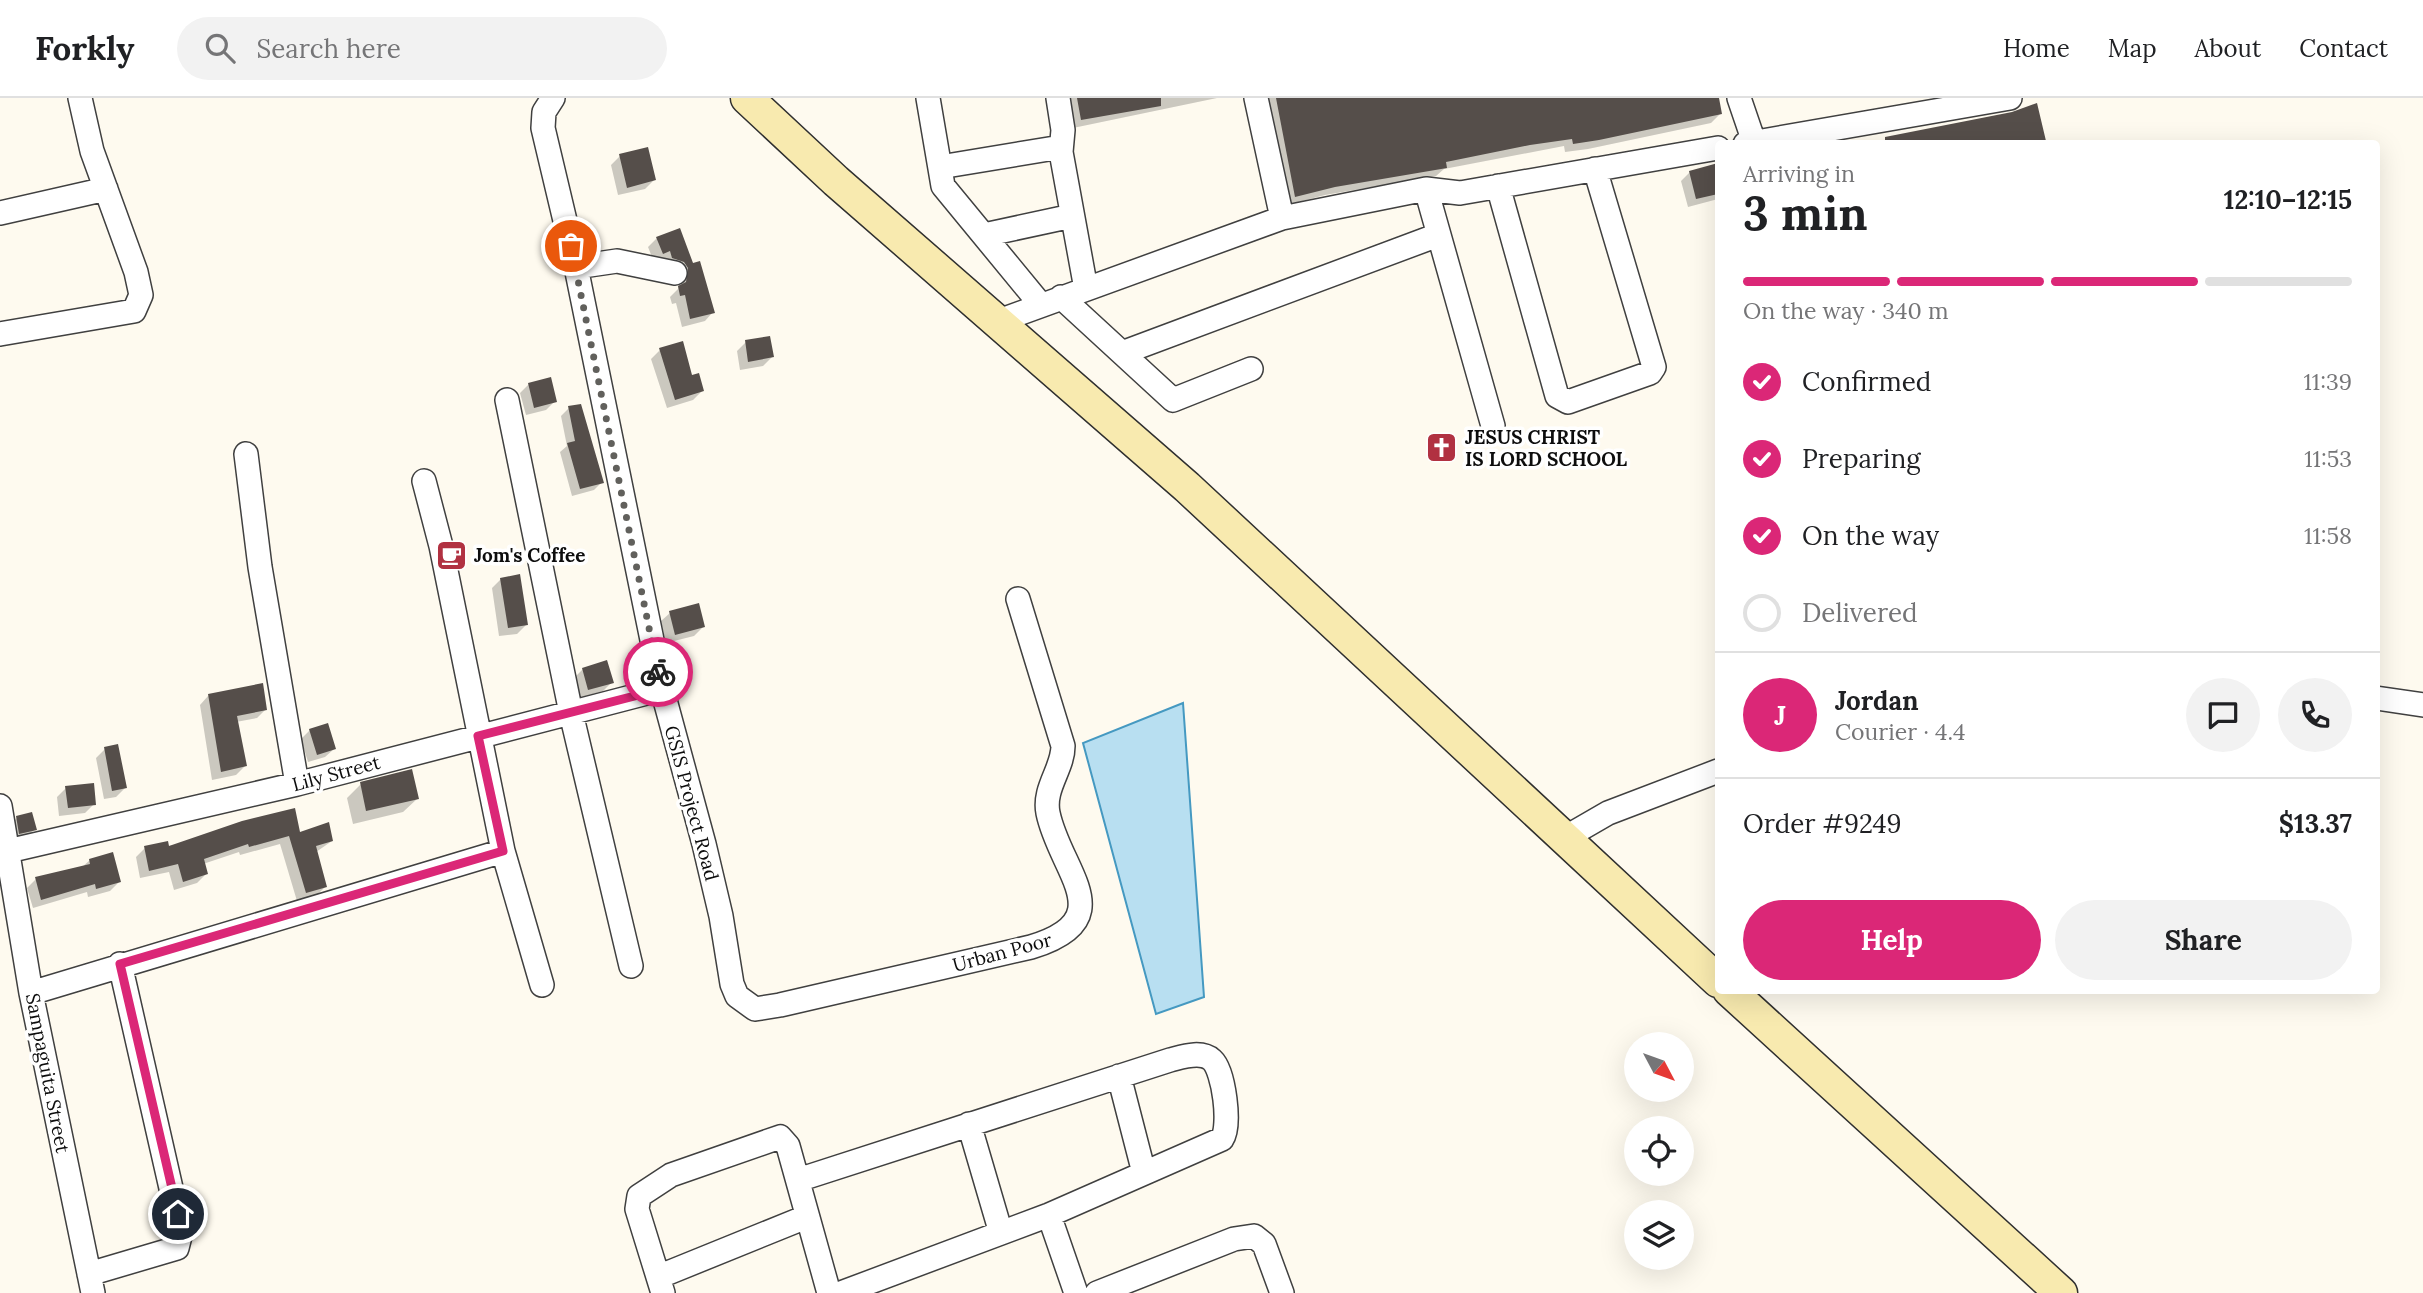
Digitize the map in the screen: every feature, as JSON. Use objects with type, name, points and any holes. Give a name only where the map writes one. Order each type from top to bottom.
[{"type":"street","points":[[0,334],[134,311],[141,295],[136,272],[92,151],[80,98]]},
{"type":"street","name":"GSIS Project Road","points":[[553,98],[544,112],[543,128],[576,267],[662,689],[704,844],[732,984],[737,996],[755,1009]]},
{"type":"street","points":[[747,98],[996,322],[1187,487],[1715,978]]},
{"type":"street","points":[[930,98],[943,186],[984,235],[1051,301],[1122,353],[1173,400],[1251,369]]},
{"type":"street","points":[[1058,98],[1063,130],[1061,147],[1086,289]]},
{"type":"street","points":[[1256,98],[1282,218]]},
{"type":"street","points":[[1740,98],[1749,140]]},
{"type":"street","points":[[1801,139],[2010,98]]},
{"type":"street","points":[[940,167],[1061,147]]},
{"type":"street","points":[[996,322],[1282,218],[1426,189],[1460,193],[1715,149]]},
{"type":"street","points":[[1498,186],[1557,396],[1568,402],[1650,373],[1654,367],[1595,169]]},
{"type":"street","points":[[0,213],[106,189]]},
{"type":"street","points":[[1426,189],[1493,426]]},
{"type":"street","points":[[984,235],[1072,216]]},
{"type":"street","points":[[1122,353],[1438,235]]},
{"type":"street","points":[[576,267],[617,261],[674,273]]},
{"type":"street","points":[[507,400],[571,713],[631,966]]},
{"type":"street","points":[[246,454],[260,567],[297,784]]},
{"type":"street","points":[[424,481],[441,546],[503,851],[542,985]]},
{"type":"street","name":"Urban Poor","points":[[755,1009],[1031,947],[1063,935],[1075,924],[1081,907],[1078,891],[1048,813],[1047,797],[1063,757],[1063,746],[1018,599]]},
{"type":"street","name":"Lily Street","points":[[8,851],[297,784],[662,689]]},
{"type":"street","points":[[2380,699],[2423,705]]},
{"type":"street","points":[[1563,839],[1608,813],[1715,772]]},
{"type":"street","name":"Sampaguita Street","points":[[0,806],[31,993],[91,1284]]},
{"type":"street","points":[[31,993],[120,964],[503,851]]},
{"type":"street","points":[[91,1284],[177,1248],[181,1232],[120,964]]},
{"type":"street","points":[[1733,994],[2061,1293]]},
{"type":"street","points":[[798,1180],[1192,1054],[1210,1058],[1216,1067],[1227,1112],[1224,1136],[1208,1146],[1049,1215],[841,1293]]},
{"type":"street","points":[[1119,1076],[1144,1173]]},
{"type":"street","points":[[969,1124],[1001,1233]]},
{"type":"street","points":[[806,1217],[660,1285],[637,1209],[639,1196],[671,1175],[776,1138],[784,1139],[830,1293]]},
{"type":"street","points":[[1049,1215],[1076,1293]]},
{"type":"street","points":[[1097,1293],[1234,1239],[1254,1236],[1264,1244],[1282,1293]]},
{"type":"water","points":[[1183,703],[1204,997],[1156,1014],[1083,743]]},
{"type":"building","points":[[1077,98],[1161,98],[1161,106],[1081,120]]},
{"type":"building","points":[[1276,98],[1719,98],[1722,114],[1599,140],[1573,144],[1572,139],[1530,145],[1446,162],[1447,168],[1335,187],[1295,197]]},
{"type":"building","points":[[2037,103],[2046,140],[1885,140],[1885,137],[2012,112]]},
{"type":"building","points":[[648,147],[656,180],[627,188],[619,154]]},
{"type":"building","points":[[1715,164],[1715,195],[1696,199],[1689,171]]},
{"type":"building","points":[[680,228],[693,263],[700,261],[715,313],[690,319],[685,295],[680,296],[678,286],[686,282],[688,268],[684,262],[672,258],[670,251],[663,254],[656,237]]},
{"type":"building","points":[[770,336],[774,357],[748,362],[745,340]]},
{"type":"building","points":[[683,341],[692,375],[699,373],[704,391],[675,400],[659,348]]},
{"type":"building","points":[[551,377],[557,402],[534,408],[528,383]]},
{"type":"building","points":[[581,404],[604,483],[580,489],[567,443],[575,441],[568,406]]},
{"type":"building","points":[[520,574],[528,625],[508,628],[500,578]]},
{"type":"building","points":[[699,603],[705,627],[675,635],[669,611]]},
{"type":"building","points":[[607,660],[614,683],[588,690],[582,668]]},
{"type":"building","points":[[263,683],[267,710],[237,716],[247,766],[221,772],[208,694]]},
{"type":"building","points":[[328,723],[336,749],[317,755],[309,729]]},
{"type":"building","points":[[118,744],[127,788],[112,791],[104,747]]},
{"type":"building","points":[[412,769],[419,799],[366,811],[360,782]]},
{"type":"building","points":[[94,783],[96,805],[68,808],[65,786]]},
{"type":"building","points":[[295,808],[300,832],[329,822],[333,841],[316,846],[327,887],[306,893],[289,836],[249,847],[248,844],[204,859],[208,874],[183,882],[178,864],[149,871],[144,846],[168,841],[169,846],[242,821]]},
{"type":"building","points":[[32,812],[37,830],[19,834],[16,816]]},
{"type":"building","points":[[113,852],[121,882],[96,889],[95,884],[41,900],[35,877],[90,864],[89,859]]},
{"type":"way so far","points":[[571,246],[658,672]]},
{"type":"place","name":"JESUS CHRIST IS LORD SCHOOL","points":[[1442,448]]},
{"type":"place","name":"Jom's Coffee","points":[[451,555]]},
{"type":"route","points":[[178,1214],[120,964],[503,851],[478,736],[662,689],[658,672]]}]
